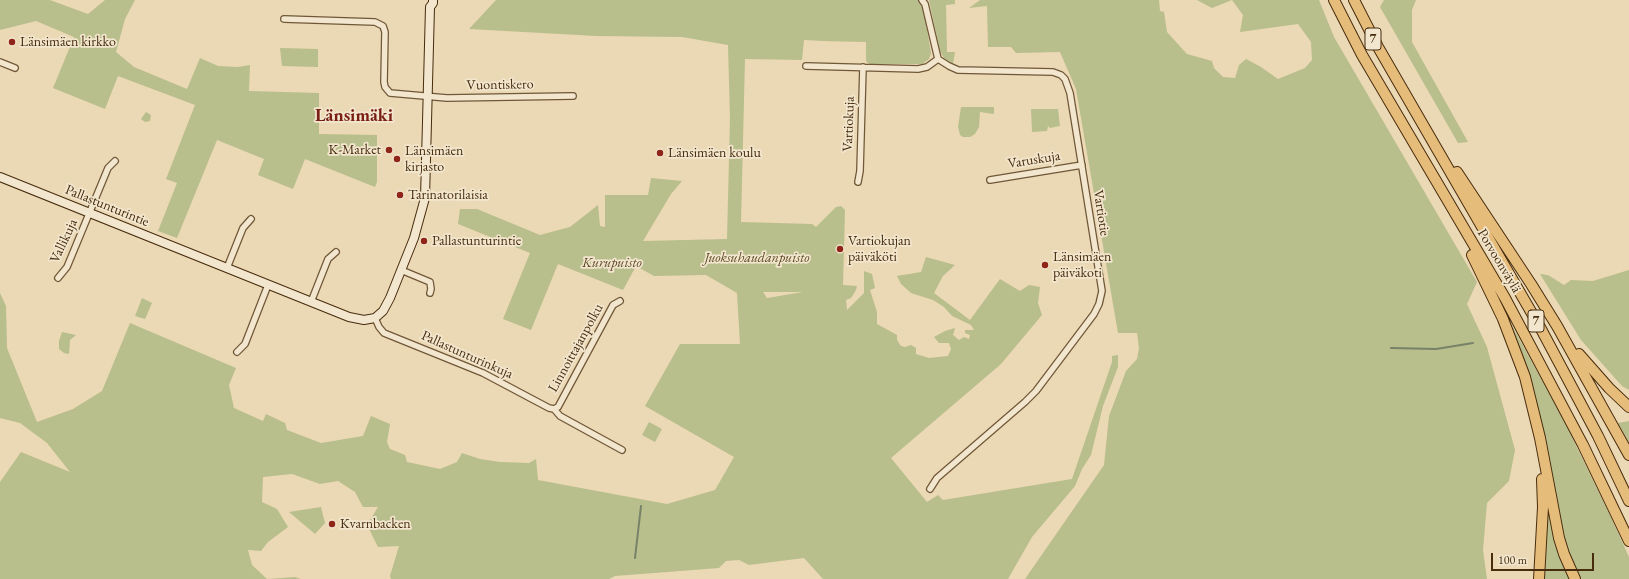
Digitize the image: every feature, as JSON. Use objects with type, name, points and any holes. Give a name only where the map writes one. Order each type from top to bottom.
[{"type":"highway","name":"Porvoonväylä","points":[[1334,0],[1362,55],[1440,190],[1505,298],[1583,445],[1629,541]]},
{"type":"highway","name":"Porvoonväylä","points":[[1354,0],[1378,48],[1538,323],[1598,436],[1629,501]]},
{"type":"highway","points":[[1434,146],[1462,179],[1531,284],[1557,326],[1629,454]]},
{"type":"highway","points":[[1440,190],[1463,240],[1490,292],[1512,342],[1525,377],[1536,420],[1559,538],[1575,579]]},
{"type":"highway","points":[[1557,326],[1585,362],[1629,407]]},
{"type":"highway","points":[[1536,420],[1536,439],[1541,467],[1543,507],[1539,579]]},
{"type":"street","points":[[806,66],[918,69],[927,67],[938,59],[924,1]]},
{"type":"street","points":[[375,318],[386,306],[414,238],[424,201],[429,97],[430,2]]},
{"type":"street","name":"Vuontiskero","points":[[284,20],[379,23],[383,26],[386,32],[384,82],[387,90],[394,94],[447,98],[573,96]]},
{"type":"street","name":"Vartiotie","points":[[930,489],[937,478],[1036,391],[1088,322],[1099,304],[1102,291],[1068,83],[1063,77],[1053,72],[958,70],[938,59]]},
{"type":"street","points":[[0,62],[15,68]]},
{"type":"street","name":"Vartiokuja","points":[[858,182],[860,171],[863,67]]},
{"type":"street","name":"Vallikuja","points":[[58,278],[67,267],[108,168],[115,161]]},
{"type":"street","name":"Varuskuja","points":[[990,180],[1082,165]]},
{"type":"street","name":"Pallastunturintie","points":[[0,177],[358,320],[370,320],[375,318]]},
{"type":"street","points":[[227,268],[243,228],[251,220]]},
{"type":"street","points":[[311,302],[328,259],[336,252]]},
{"type":"street","points":[[400,270],[430,282],[430,293]]},
{"type":"street","points":[[237,352],[245,344],[268,285]]},
{"type":"street","name":"Linnoittajanpolku","points":[[554,409],[558,406],[613,305],[620,301]]},
{"type":"street","name":"Pallastunturinkuja","points":[[375,318],[379,327],[384,333],[483,373],[549,408],[554,409],[560,416],[622,450]]},
{"type":"green space","points":[[0,0],[50,0],[88,14],[105,0],[135,0],[125,19],[116,52],[134,67],[187,89],[200,58],[218,66],[238,67],[250,65],[249,91],[319,93],[319,134],[377,135],[377,182],[375,187],[305,159],[293,189],[258,175],[264,159],[217,140],[177,238],[158,231],[177,183],[166,179],[195,105],[118,76],[105,109],[53,88],[74,37],[36,21],[0,30]]},
{"type":"green space","points":[[496,0],[920,0],[925,18],[931,53],[929,59],[922,64],[869,64],[866,61],[866,42],[804,40],[802,60],[745,59],[741,222],[812,224],[816,227],[836,207],[841,206],[845,210],[843,285],[857,286],[851,298],[846,300],[847,310],[864,293],[864,271],[872,274],[875,288],[870,290],[877,312],[877,324],[897,335],[897,340],[901,346],[905,347],[911,345],[916,348],[916,354],[929,358],[948,356],[951,349],[949,343],[939,343],[934,337],[955,328],[953,335],[959,340],[964,337],[969,339],[970,335],[965,333],[965,330],[974,330],[971,325],[952,316],[944,307],[933,300],[911,293],[901,284],[897,276],[921,272],[926,257],[955,265],[943,276],[934,293],[970,320],[1000,279],[1020,291],[1029,285],[1040,287],[1038,303],[1042,315],[1001,364],[891,458],[927,502],[938,495],[943,500],[1072,479],[1112,362],[1112,356],[1118,355],[1118,367],[1103,406],[1091,455],[1082,469],[1075,486],[1032,537],[1008,579],[823,579],[804,558],[749,565],[739,560],[726,561],[719,568],[615,576],[609,579],[391,579],[390,576],[399,546],[378,547],[367,525],[378,507],[363,507],[355,492],[338,481],[320,484],[292,474],[263,477],[262,502],[277,509],[288,527],[268,542],[261,551],[248,550],[252,565],[267,579],[0,579],[0,482],[21,452],[70,472],[47,443],[20,423],[0,418],[0,293],[6,306],[7,348],[37,422],[73,409],[102,391],[130,323],[236,368],[229,385],[234,408],[263,421],[266,414],[285,423],[287,430],[321,443],[363,436],[371,416],[390,424],[387,442],[390,449],[405,455],[407,462],[440,469],[457,462],[462,453],[480,459],[500,462],[529,463],[536,459],[538,480],[667,504],[715,490],[734,457],[645,406],[680,344],[740,344],[737,293],[706,275],[654,276],[636,266],[623,290],[558,264],[531,330],[503,319],[530,253],[458,224],[460,209],[477,209],[540,235],[570,227],[598,205],[600,226],[605,227],[605,195],[648,195],[651,178],[682,181],[671,194],[643,241],[727,239],[730,119],[728,45],[682,37],[596,36],[469,29]],"holes":[[[763,292],[803,292],[767,298]]]},
{"type":"green space","points":[[929,0],[955,0],[955,4],[946,5],[947,52],[955,52],[953,64],[944,58],[940,51]]},
{"type":"green space","points":[[980,0],[1159,0],[1160,11],[1164,12],[1167,32],[1187,54],[1212,61],[1214,68],[1223,77],[1235,78],[1239,65],[1246,59],[1278,79],[1305,68],[1312,60],[1311,42],[1298,24],[1240,32],[1243,15],[1232,0],[1319,0],[1334,37],[1477,282],[1467,304],[1487,347],[1515,450],[1509,481],[1487,503],[1483,550],[1487,579],[1025,579],[1104,465],[1109,416],[1126,371],[1137,359],[1139,348],[1137,333],[1118,333],[1076,89],[1060,52],[1016,53],[1011,47],[988,47],[987,6],[969,8]]},
{"type":"green space","points":[[1197,0],[1232,0],[1212,8]]},
{"type":"green space","points":[[1384,0],[1416,0],[1412,10],[1412,42],[1468,142],[1458,143],[1380,7]]},
{"type":"green space","points":[[280,48],[318,49],[318,67],[282,66]]},
{"type":"green space","points":[[961,107],[994,107],[994,114],[980,112],[979,127],[975,134],[970,137],[963,137],[960,135],[958,127]]},
{"type":"green space","points":[[1031,109],[1058,109],[1060,126],[1050,128],[1048,126],[1047,131],[1032,132]]},
{"type":"green space","points":[[146,112],[151,115],[150,121],[145,122],[141,119]]},
{"type":"green space","points":[[1629,270],[1629,390],[1622,386],[1581,340],[1540,274],[1548,275],[1564,285],[1571,280],[1593,281]]},
{"type":"green space","points":[[142,298],[152,303],[145,319],[135,316]]},
{"type":"green space","points":[[1509,320],[1566,425],[1608,511],[1629,557],[1629,579],[1578,579],[1562,534]]},
{"type":"green space","points":[[62,332],[76,335],[70,340],[69,354],[64,353],[59,349],[59,341]]},
{"type":"green space","points":[[1629,421],[1629,443],[1618,423]]},
{"type":"green space","points":[[649,422],[662,429],[655,442],[642,435]]},
{"type":"green space","points":[[321,507],[325,523],[315,534],[289,512]]},
{"type":"green space","points":[[1548,511],[1554,536],[1570,579],[1542,579]]},
{"type":"green space","points":[[295,577],[301,579],[267,579]]},
{"type":"waterway","points":[[1391,348],[1436,349],[1473,343]]},
{"type":"waterway","points":[[635,558],[641,506]]},
{"type":"place","name":"Länsimäen kirkko","points":[[12,42]]},
{"type":"place","name":"K-Market","points":[[389,150]]},
{"type":"place","name":"Länsimäen koulu","points":[[660,153]]},
{"type":"place","name":"Länsimäen kirjasto","points":[[397,159]]},
{"type":"place","name":"Tarinatorilaisia","points":[[400,195]]},
{"type":"place","name":"Pallastunturintie","points":[[424,241]]},
{"type":"place","name":"Vartiokujan päiväköti","points":[[840,249]]},
{"type":"place","name":"Länsimäen päiväkoti","points":[[1045,265]]},
{"type":"place","name":"Kvarnbacken","points":[[332,524]]},
{"type":"district","name":"Länsimäki","points":[[354,116]]},
{"type":"park label","name":"Juoksuhaudanpuisto","points":[[757,258]]},
{"type":"park label","name":"Kurupuisto","points":[[612,263]]}]
